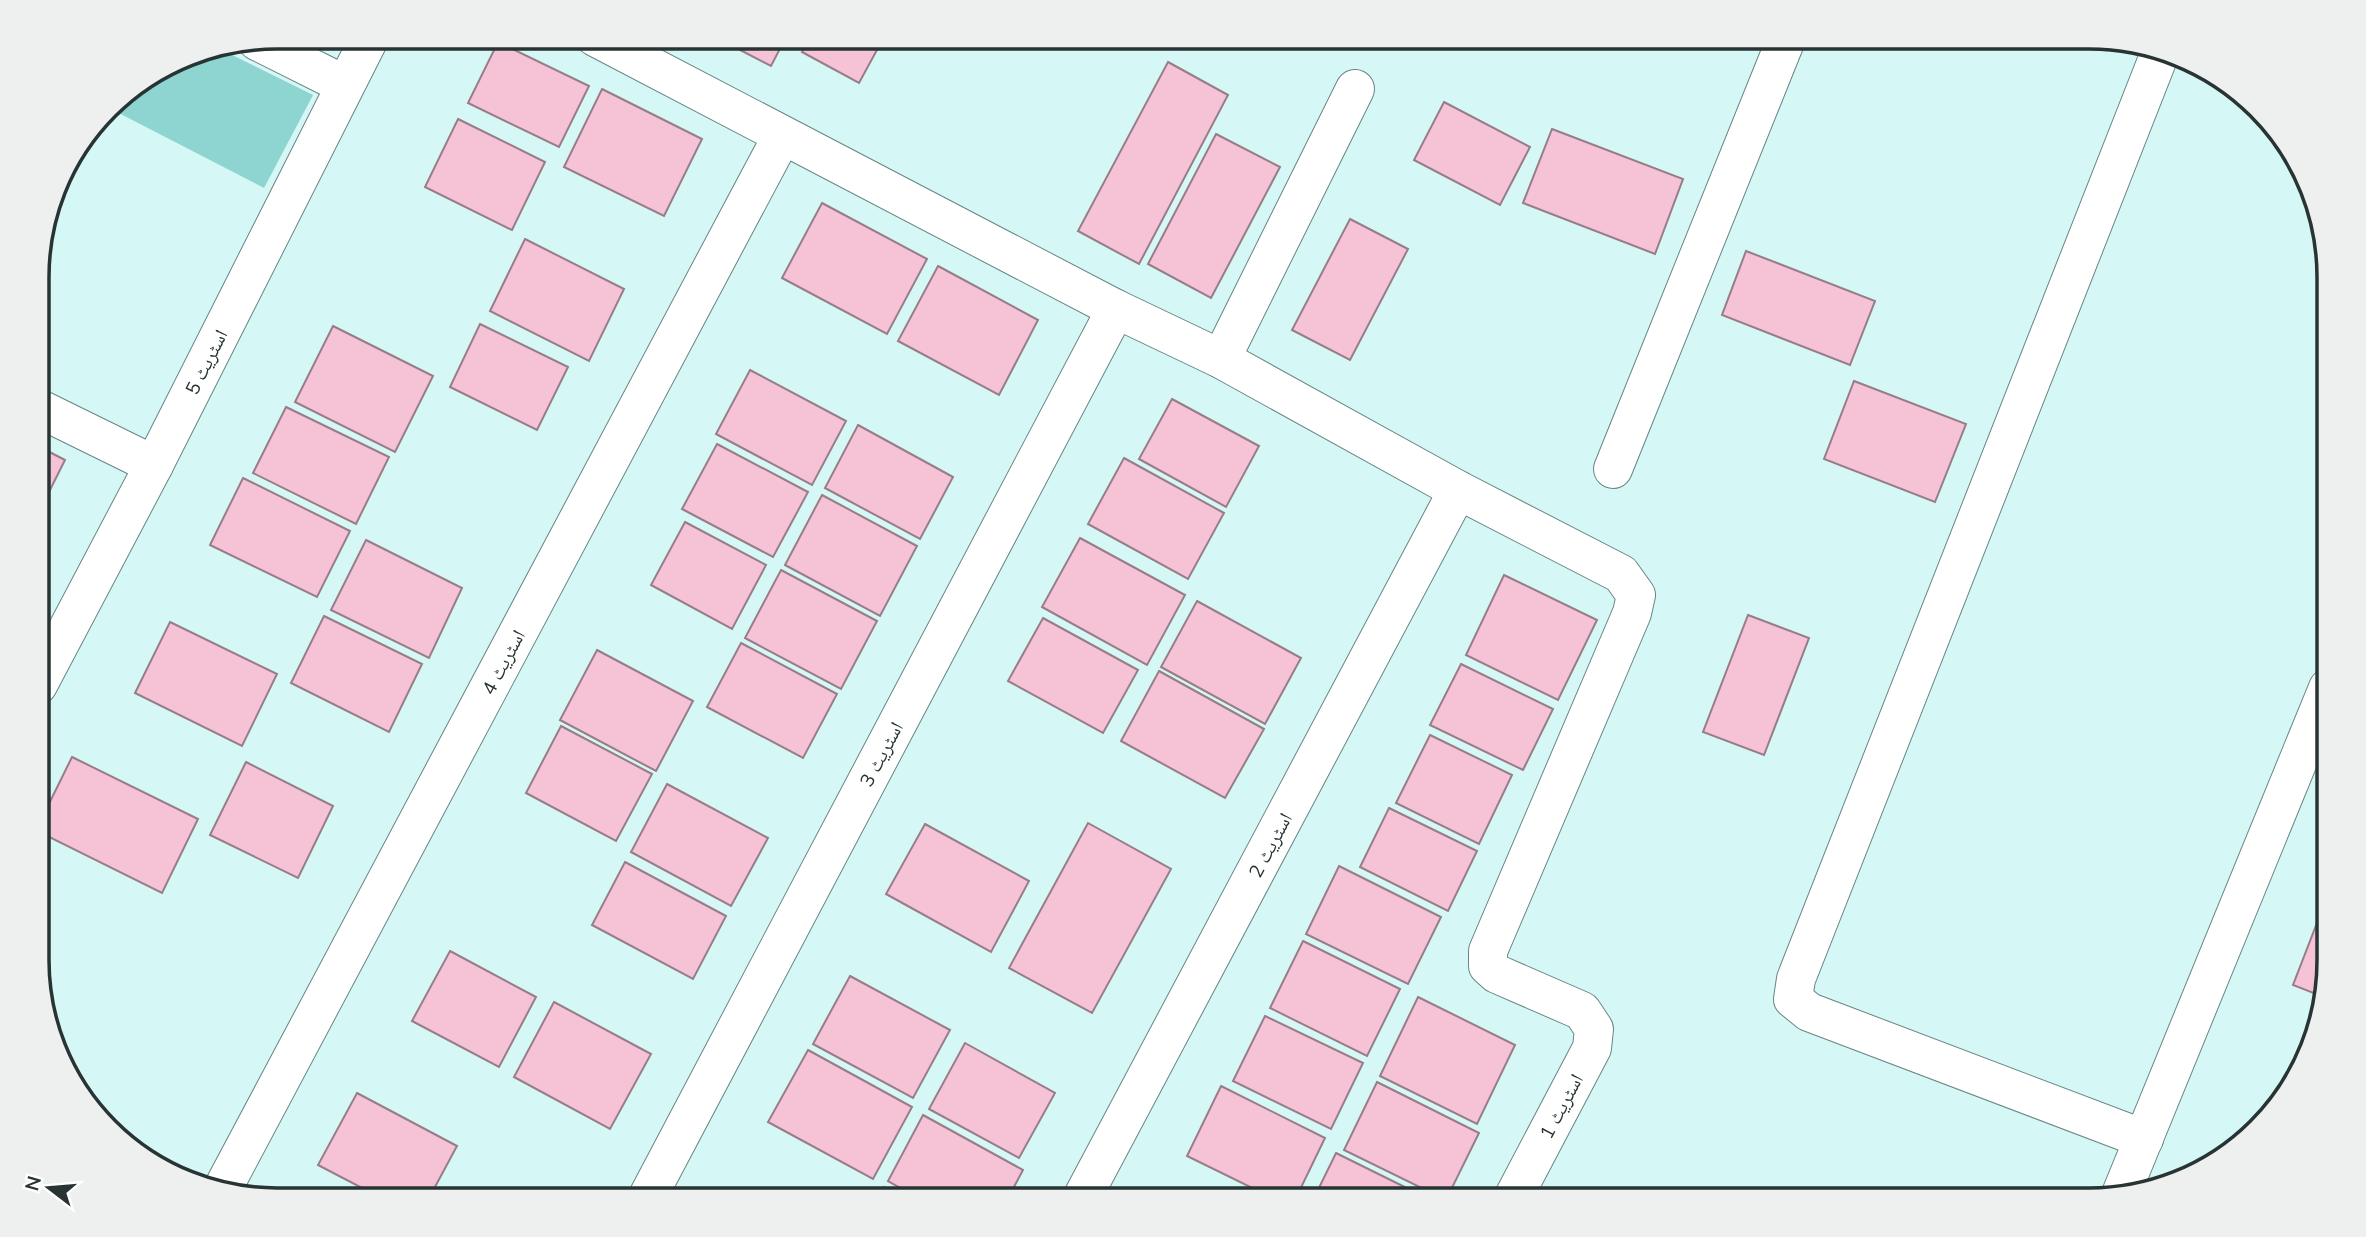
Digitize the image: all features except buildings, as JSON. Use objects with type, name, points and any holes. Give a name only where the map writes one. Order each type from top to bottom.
[{"type":"street","points":[[273,49],[345,85]]},
{"type":"street","name":"اسٹریٹ 5","points":[[49,664],[154,466],[364,49]]},
{"type":"street","points":[[618,49],[1116,309],[1221,359],[1458,490]]},
{"type":"street","points":[[1614,469],[1782,49]]},
{"type":"street","points":[[2144,1139],[1810,1012],[1793,999],[1796,979],[2157,60]]},
{"type":"street","points":[[1221,359],[1355,89]]},
{"type":"street","name":"اسٹریٹ 4","points":[[226,1182],[782,136]]},
{"type":"street","name":"اسٹریٹ 3","points":[[652,1188],[1116,309]]},
{"type":"street","points":[[49,414],[154,466]]},
{"type":"street","name":"اسٹریٹ 1","points":[[1458,490],[1621,574],[1636,595],[1632,613],[1488,951],[1488,965],[1497,974],[1582,1011],[1594,1029],[1592,1048],[1518,1188]]},
{"type":"street","name":"اسٹریٹ 2","points":[[1087,1188],[1458,490]]},
{"type":"street","points":[[2125,1185],[2317,717]]},
{"type":"shaded area","points":[[230,54],[313,95],[264,188],[120,113],[150,87],[176,72]]}]
